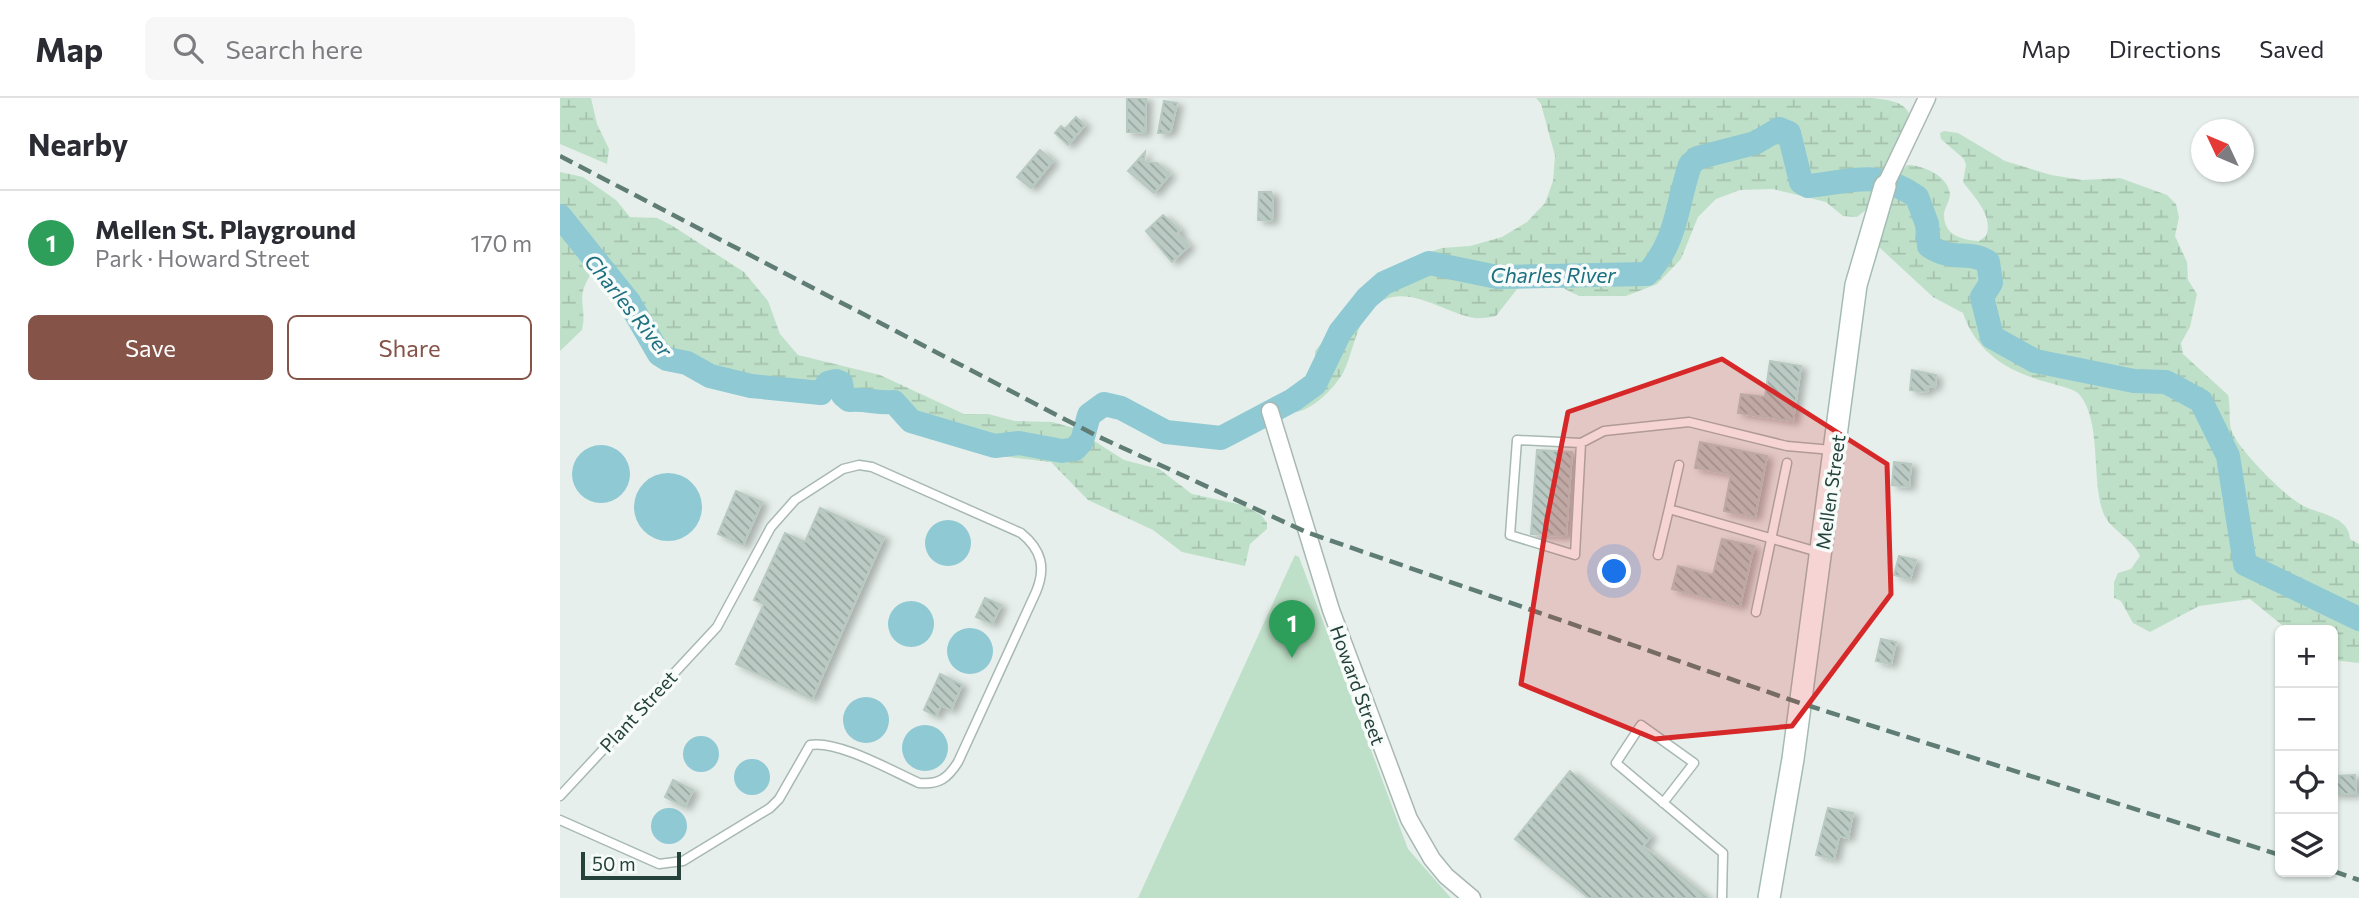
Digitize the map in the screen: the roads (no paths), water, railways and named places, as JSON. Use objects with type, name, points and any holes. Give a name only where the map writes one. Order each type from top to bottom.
[{"type":"street","name":"Mellen Street","points":[[1769,898],[1793,759],[1856,285],[1887,180],[1927,98]]},
{"type":"street","name":"Howard Street","points":[[1270,411],[1320,577],[1409,819],[1432,859],[1446,876],[1472,898]]},
{"type":"lane","points":[[1581,443],[1575,555],[1510,535],[1517,440],[1581,443],[1604,431],[1689,422],[1787,446],[1835,450]]},
{"type":"lane","points":[[1756,612],[1787,463]]},
{"type":"lane","name":"Plant Street","points":[[560,796],[717,627],[771,527],[794,500],[843,469],[859,465],[872,467],[1021,533],[1032,542],[1043,568],[1036,592],[958,762],[944,779],[934,784],[919,783],[836,748],[821,743],[810,745],[779,799],[770,808],[718,841],[672,864],[659,864],[637,856],[560,820]]},
{"type":"lane","points":[[1658,555],[1679,465]]},
{"type":"lane","points":[[1670,509],[1821,552]]},
{"type":"lane","points":[[1663,803],[1694,763],[1641,725],[1616,763],[1663,803],[1723,853],[1722,898]]},
{"type":"water","points":[[601,445],[612,447],[625,458],[630,474],[628,485],[617,498],[601,503],[590,501],[577,490],[572,474],[574,463],[585,450]]},
{"type":"water","points":[[668,473],[681,475],[692,483],[700,494],[700,520],[692,531],[681,539],[668,541],[655,539],[644,531],[636,520],[634,507],[636,494],[644,483],[655,475]]},
{"type":"water","points":[[948,520],[964,527],[971,543],[964,559],[948,566],[932,559],[925,543],[932,527]]},
{"type":"water","points":[[911,601],[927,608],[934,624],[927,640],[911,647],[895,640],[888,624],[895,608]]},
{"type":"water","points":[[970,628],[986,635],[993,651],[986,667],[970,674],[954,667],[947,651],[954,635]]},
{"type":"water","points":[[866,697],[882,704],[889,720],[882,736],[866,743],[850,736],[843,720],[850,704]]},
{"type":"water","points":[[925,725],[941,732],[948,748],[941,764],[925,771],[909,764],[902,748],[909,732]]},
{"type":"water","points":[[701,736],[714,741],[719,754],[714,767],[701,772],[688,767],[683,754],[688,741]]},
{"type":"water","points":[[752,759],[765,764],[770,777],[765,790],[752,795],[739,790],[734,777],[739,764]]},
{"type":"water","points":[[669,808],[682,813],[687,826],[682,839],[669,844],[656,839],[651,826],[656,813]]},
{"type":"waterway","name":"Charles River","points":[[560,216],[629,302],[659,354],[667,359],[687,363],[710,376],[751,386],[821,393],[828,383],[836,381],[841,383],[843,395],[849,400],[894,402],[911,421],[995,446],[1019,443],[1062,451],[1075,449],[1082,441],[1089,415],[1104,404],[1121,408],[1166,432],[1221,438],[1293,400],[1315,384],[1340,332],[1367,298],[1384,283],[1429,263],[1497,277],[1647,274],[1671,235],[1690,165],[1697,158],[1755,143],[1779,129],[1789,133],[1801,182],[1808,186],[1864,179],[1889,182],[1917,197],[1927,224],[1929,246],[1946,254],[1974,257],[1988,262],[1991,283],[1982,297],[1992,337],[2035,361],[2134,381],[2166,382],[2201,401],[2228,456],[2245,564],[2359,619]]},
{"type":"railway","points":[[560,156],[1097,436],[1306,532],[1800,703],[2275,853]]},
{"type":"railway","points":[[2338,873],[2359,880]]},
{"type":"place","name":"Mellen St. Playground","points":[[1292,658]]}]
